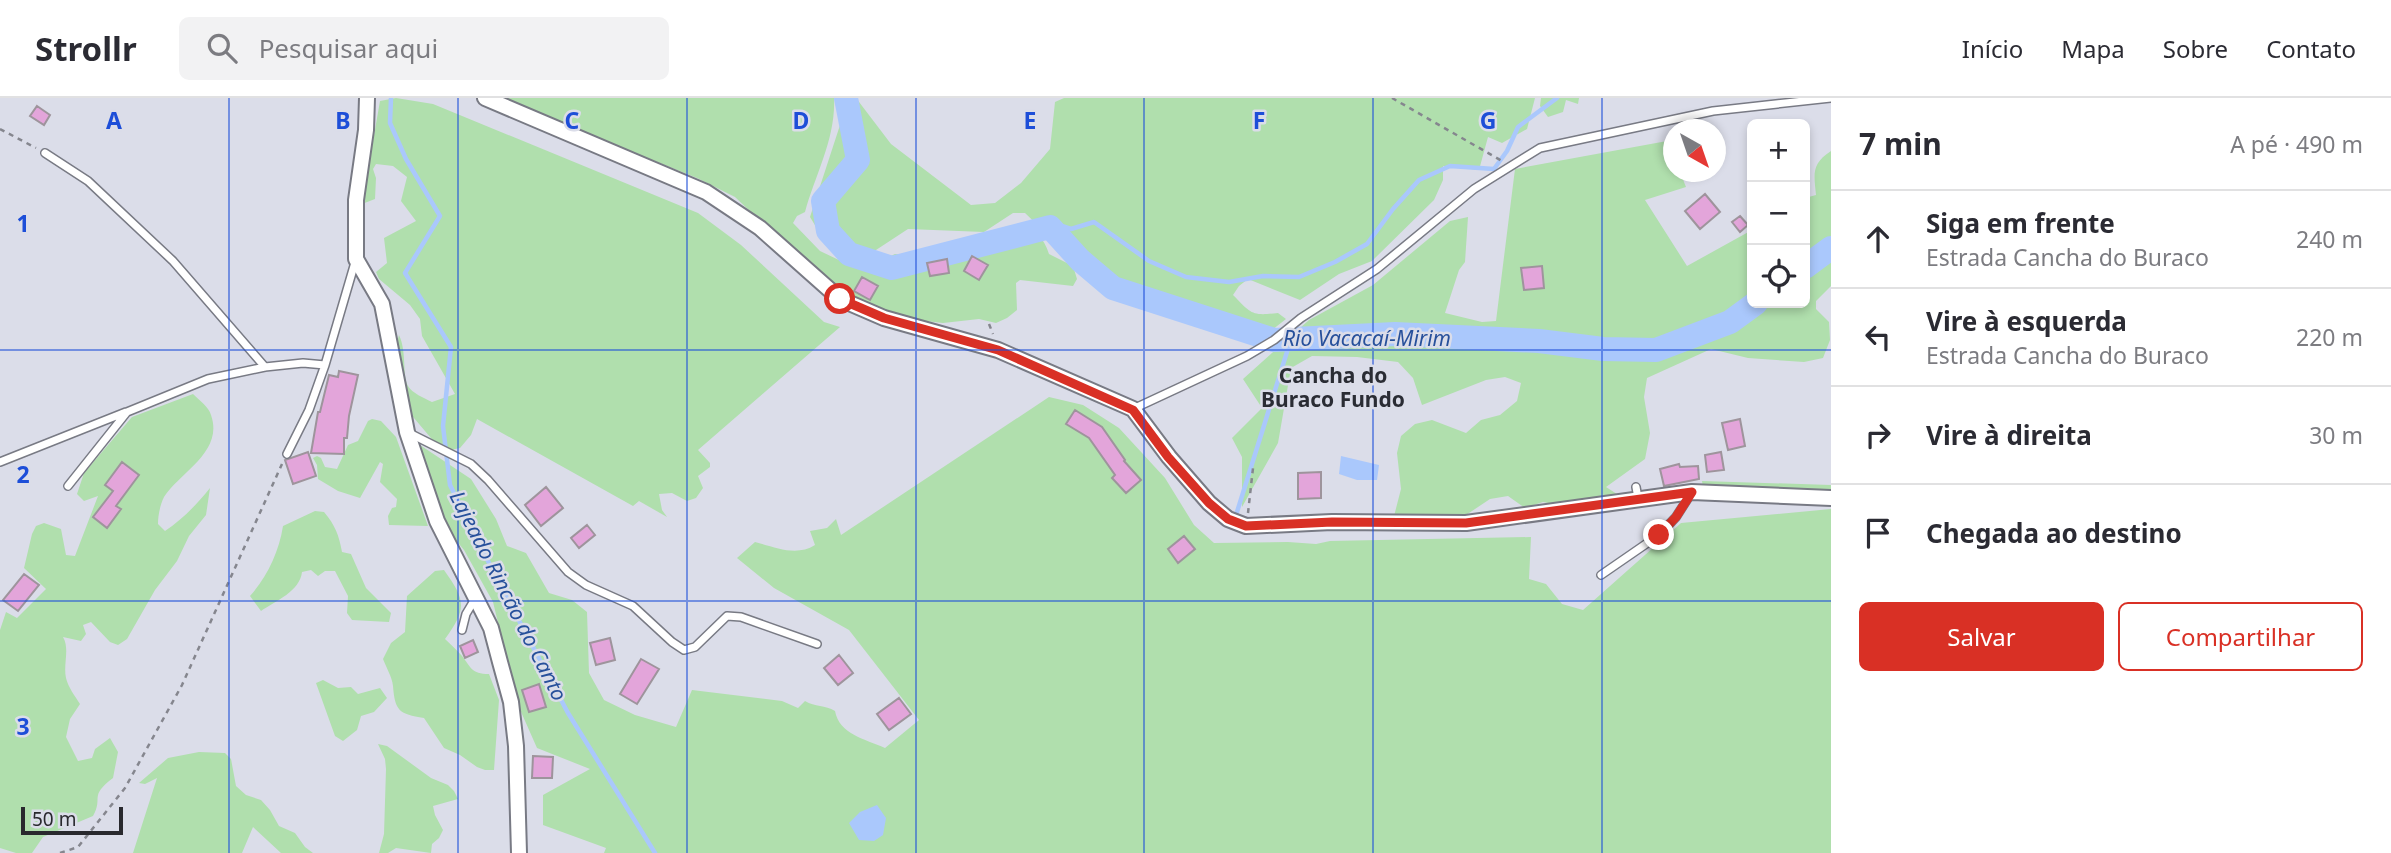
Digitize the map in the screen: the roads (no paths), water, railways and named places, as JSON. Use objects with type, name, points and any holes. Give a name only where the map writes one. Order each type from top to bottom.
[{"type":"street","points":[[367,98],[366,130],[356,200],[356,259],[382,304],[407,432],[437,521],[491,628],[511,702],[516,746],[519,853]]},
{"type":"street","points":[[485,98],[706,192],[760,228],[840,299],[884,318],[998,350],[1133,410],[1168,457],[1209,503],[1228,519],[1246,526],[1332,522],[1466,523],[1637,493],[1692,492],[1831,498]]},
{"type":"lane","points":[[1133,410],[1247,356],[1274,340],[1301,318],[1377,269],[1474,189],[1540,148],[1700,113],[1831,98]]},
{"type":"lane","points":[[45,153],[88,181],[173,261],[265,366]]},
{"type":"lane","points":[[286,454],[309,410],[356,259]]},
{"type":"lane","points":[[0,462],[208,379],[265,366],[303,363],[325,365]]},
{"type":"lane","points":[[68,486],[127,412]]},
{"type":"lane","points":[[407,432],[471,464],[568,572],[586,585],[633,606],[672,642],[684,649],[695,647],[727,616],[741,617],[817,644]]},
{"type":"lane","points":[[1601,575],[1659,535],[1676,517],[1692,492]]},
{"type":"lane","points":[[462,630],[466,614],[476,598]]},
{"type":"water","points":[[1341,456],[1379,465],[1377,480],[1357,480],[1339,474]]},
{"type":"water","points":[[877,805],[886,818],[883,835],[874,841],[859,840],[849,823],[860,812]]},
{"type":"waterway","name":"Lajeado Rincão do Canto","points":[[391,98],[390,123],[406,159],[440,216],[405,273],[451,347],[443,426],[450,485],[568,713],[655,853]]},
{"type":"waterway","name":"Rio Vacacaí-Mirim","points":[[846,98],[858,160],[823,201],[828,231],[849,254],[892,268],[1050,227],[1080,260],[1113,288],[1274,340],[1395,334],[1539,341],[1603,349],[1656,350],[1730,322],[1749,308]]},
{"type":"waterway","points":[[1050,227],[1062,226],[1071,229],[1094,222],[1149,261],[1186,277],[1229,282],[1263,276],[1299,277],[1335,262],[1367,244],[1419,180],[1450,166],[1494,169],[1507,151],[1518,127],[1557,98]]},
{"type":"waterway","name":"Rio Vacacaí-Mirim","points":[[1810,263],[1831,248]]},
{"type":"waterway","points":[[1237,512],[1291,339]]},
{"type":"district","name":"Cancha do Buraco Fundo","points":[[1333,388]]}]
